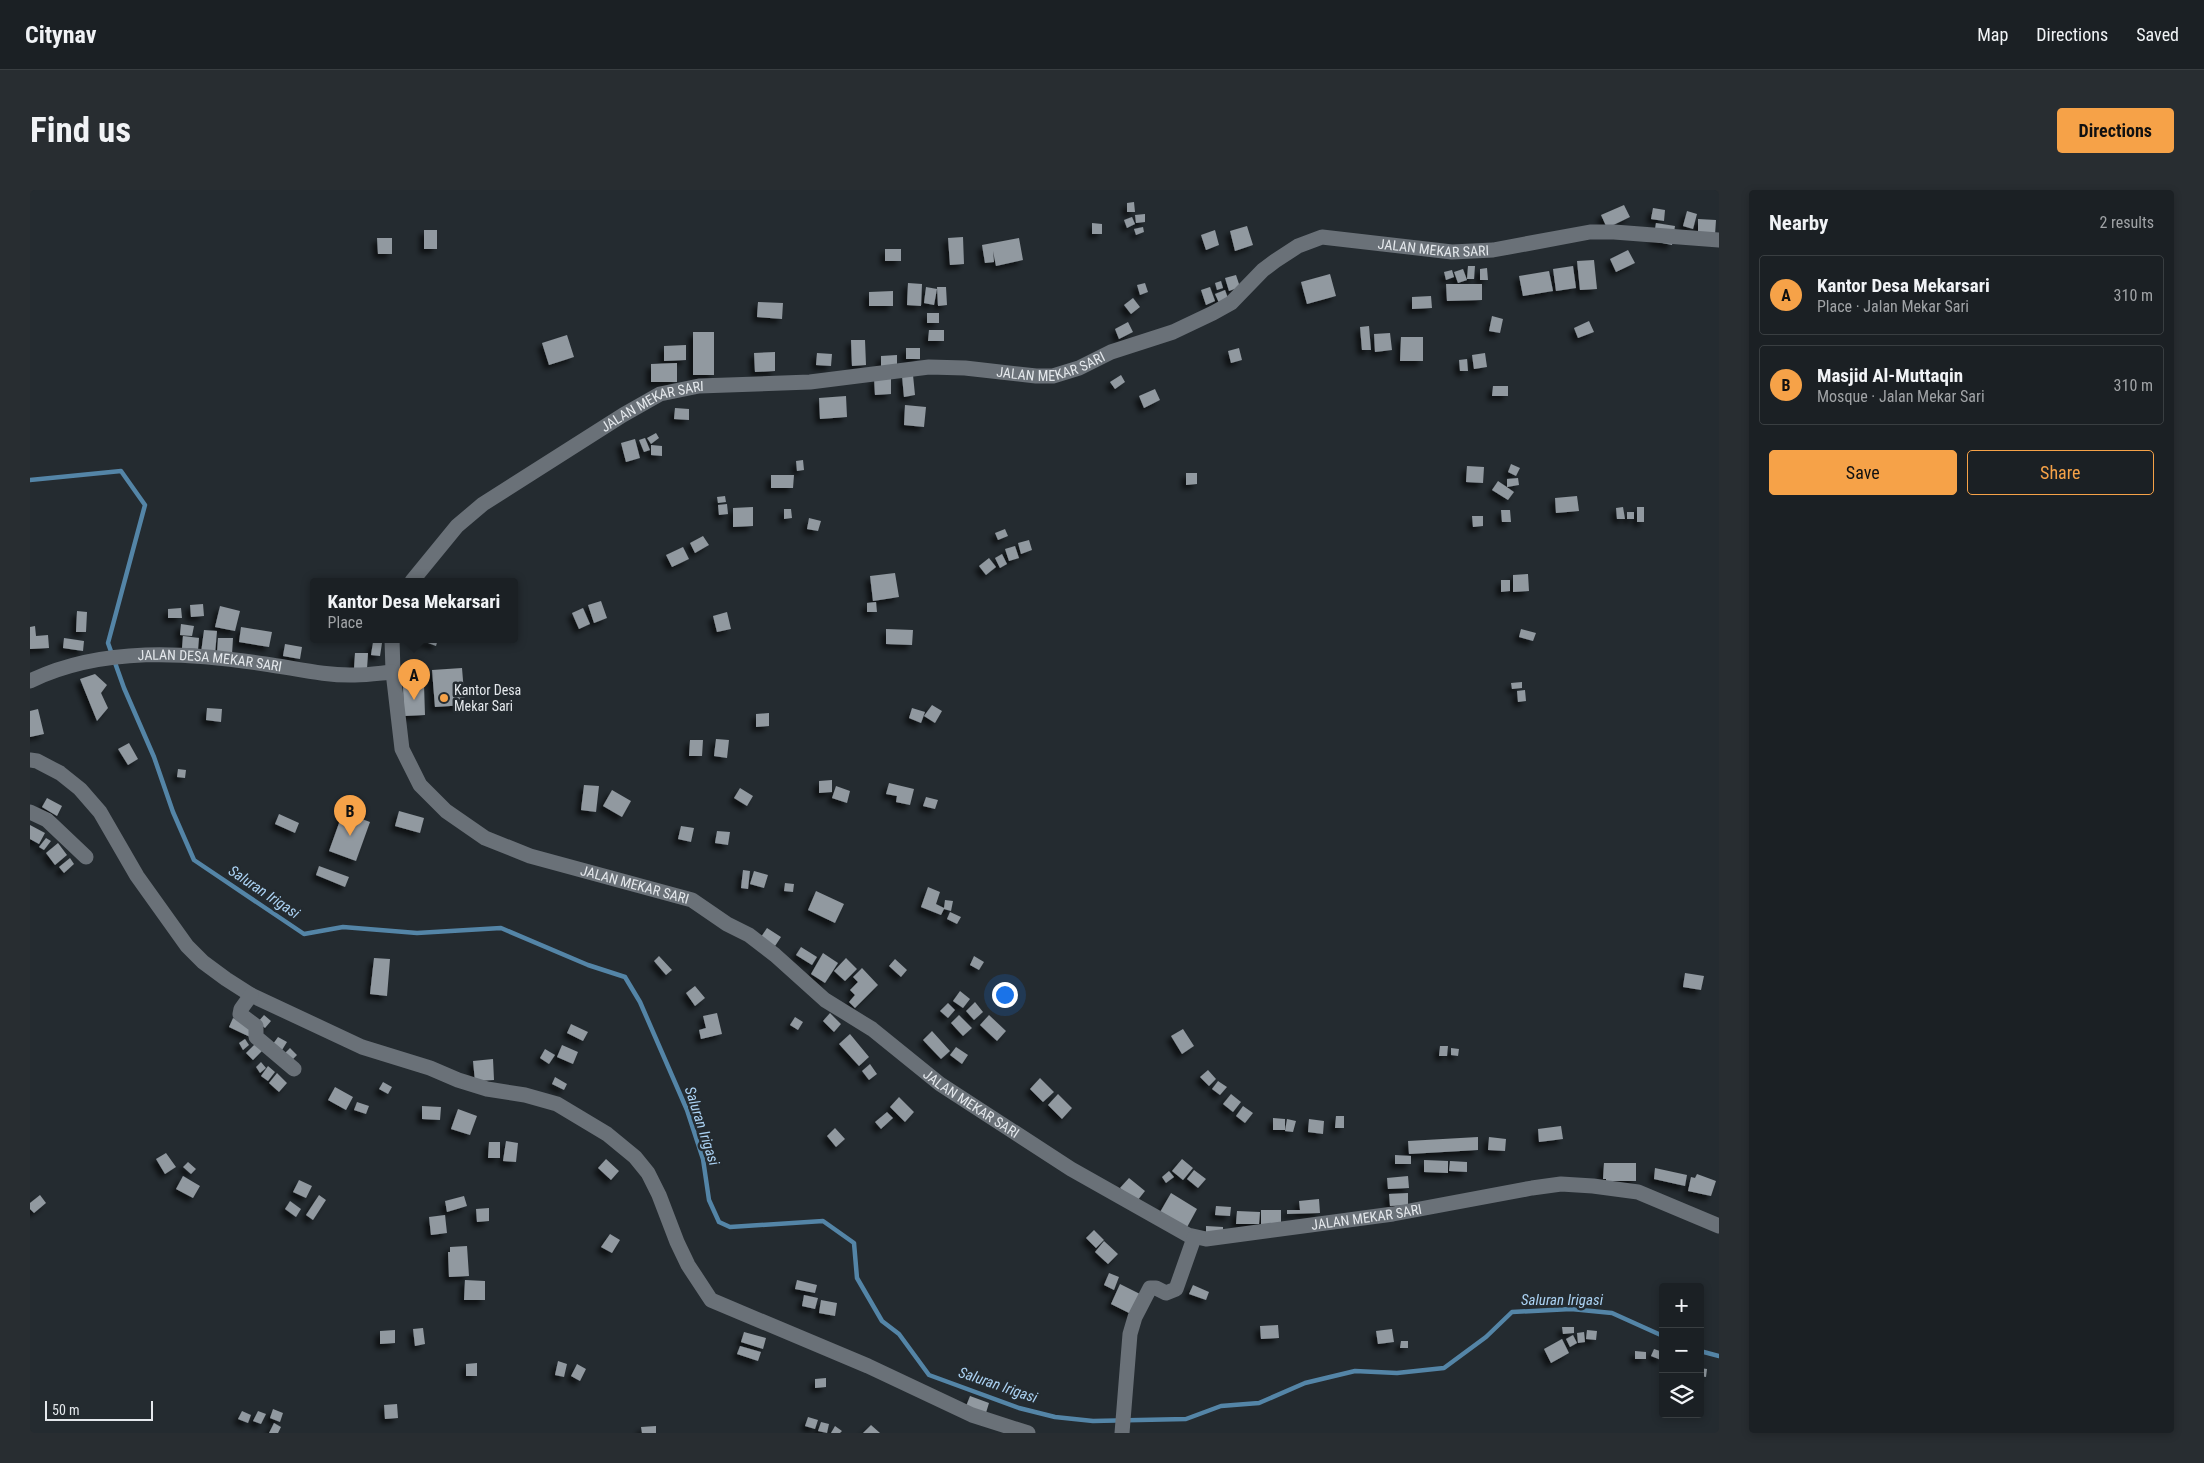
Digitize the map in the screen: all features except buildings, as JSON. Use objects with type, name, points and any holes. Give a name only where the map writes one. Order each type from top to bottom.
[{"type":"street","name":"JALAN MEKAR SARI","points":[[414,578],[457,526],[483,504],[622,415],[660,394],[699,386],[810,382],[929,367],[965,368],[1036,376],[1053,376],[1079,368],[1111,352],[1173,332],[1213,313],[1231,303],[1263,270],[1298,246],[1322,237],[1452,252],[1493,250],[1590,232],[1719,240]]},
{"type":"street","name":"JALAN MEKAR SARI","points":[[392,643],[393,672],[402,749],[420,785],[446,812],[484,838],[530,856],[692,900],[727,924],[749,935],[775,955],[825,1000],[872,1029],[940,1084],[1071,1169],[1194,1238],[1206,1240],[1394,1214],[1561,1184],[1638,1192],[1719,1226]]},
{"type":"street","name":"JALAN DESA MEKAR SARI","points":[[30,681],[52,670],[92,661],[122,657],[195,655],[335,674],[354,675],[393,672]]},
{"type":"street","points":[[30,760],[37,761],[60,773],[80,789],[100,812],[137,876],[187,946],[203,962],[250,995],[362,1047],[401,1061],[430,1068],[486,1089],[524,1095],[558,1104],[607,1134],[635,1157],[648,1173],[688,1265],[711,1300],[868,1366],[972,1415],[1028,1433]]},
{"type":"street","points":[[30,812],[47,820],[86,857]]},
{"type":"street","points":[[250,995],[240,1014],[256,1026],[256,1037],[294,1069]]},
{"type":"street","points":[[1124,1424],[1130,1342],[1135,1318],[1150,1288],[1156,1288],[1166,1293],[1176,1289],[1194,1238]]},
{"type":"waterway","name":"Saluran Irigasi","points":[[30,480],[121,471],[145,505],[108,643],[124,688],[154,757],[173,812],[194,860],[304,934],[343,927],[417,933],[501,928],[588,965],[625,977],[640,1002],[687,1110],[703,1159],[709,1200],[719,1222],[730,1227],[823,1221],[854,1243],[857,1278],[882,1321],[899,1334],[929,1375],[1019,1408],[1055,1417],[1093,1421],[1186,1419],[1221,1406],[1259,1403],[1305,1383],[1355,1371],[1397,1373],[1444,1368],[1486,1337],[1512,1312],[1571,1309],[1612,1313],[1659,1334]]},
{"type":"waterway","name":"Saluran Irigasi","points":[[1704,1352],[1719,1356]]},
{"type":"place","name":"Kantor Desa Mekar Sari","points":[[444,698]]},
{"type":"place","name":"Kantor Desa Mekarsari","points":[[414,700]]},
{"type":"place","name":"Masjid Al-Muttaqin","points":[[350,836]]}]
